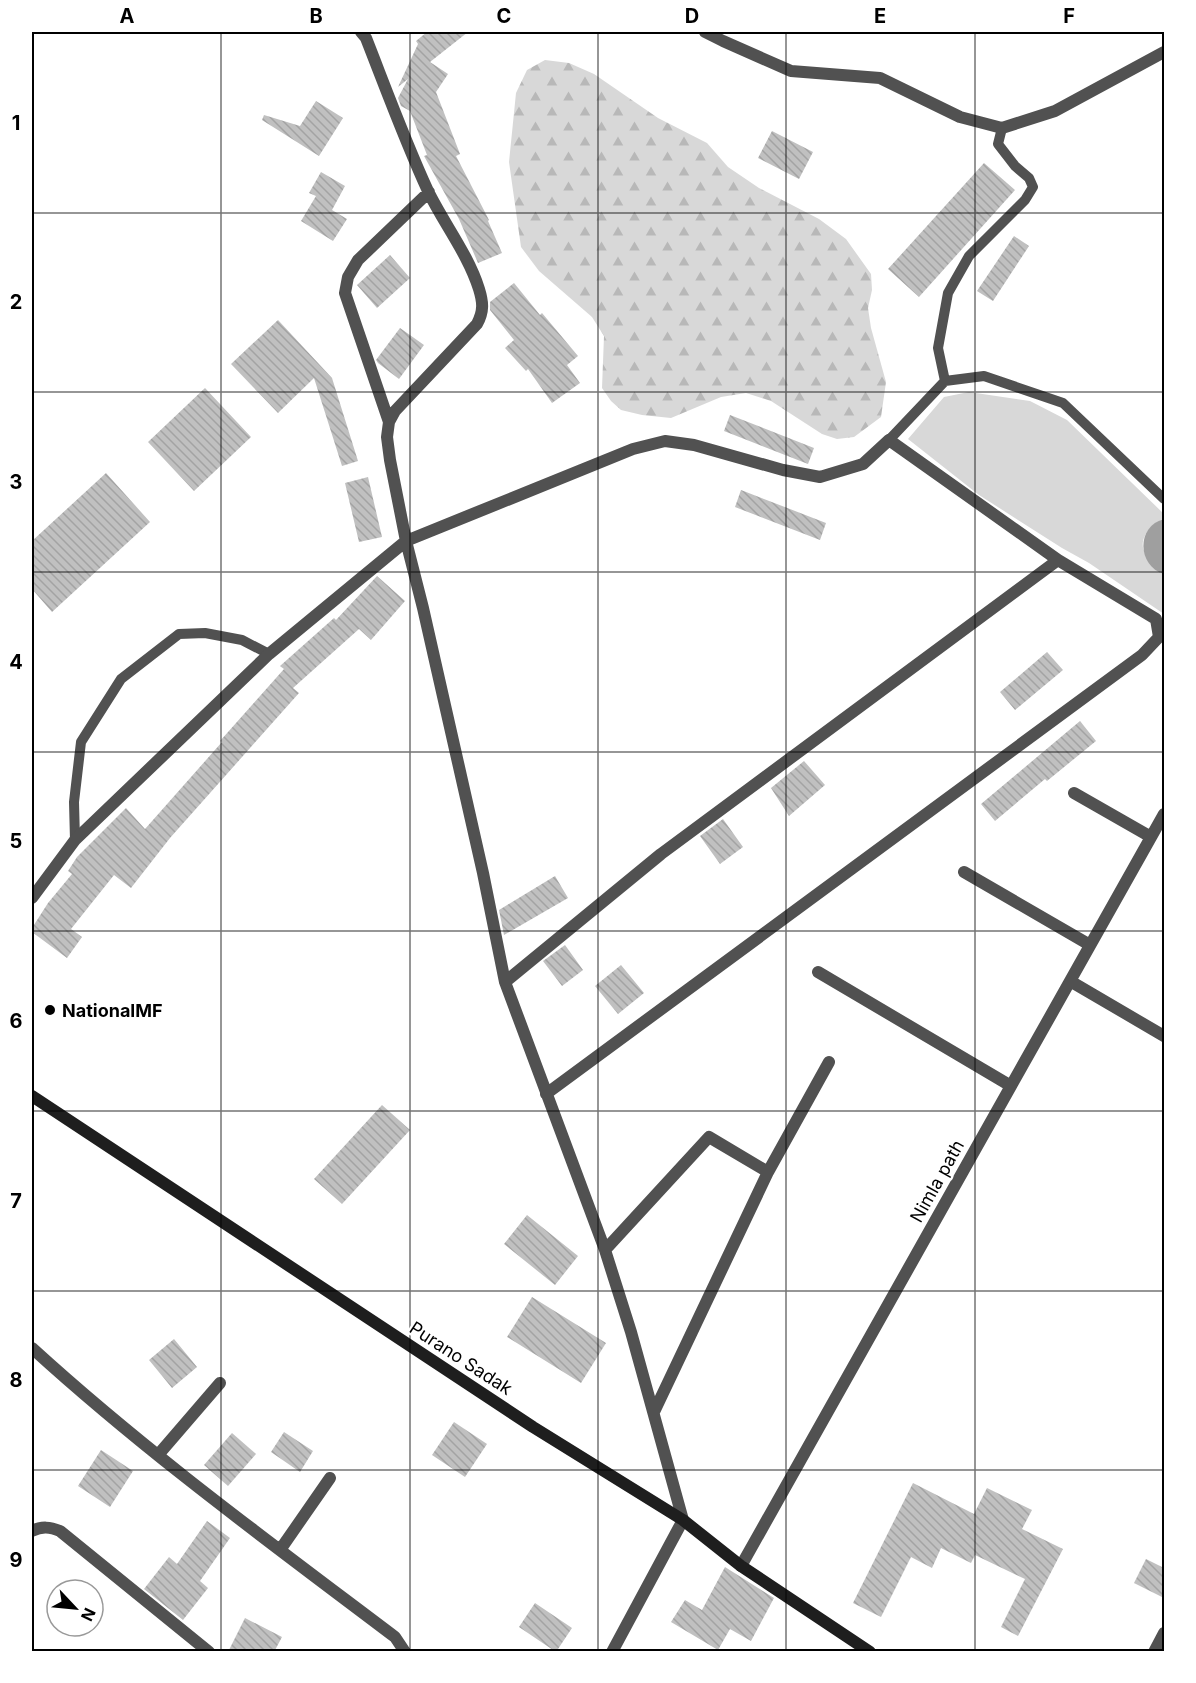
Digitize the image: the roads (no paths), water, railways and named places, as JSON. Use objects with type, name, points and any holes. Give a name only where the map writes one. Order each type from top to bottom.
[{"type":"main road","name":"Purano Sadak","points":[[32,1096],[533,1427],[683,1520],[741,1566],[870,1652]]},
{"type":"street","points":[[705,32],[791,71],[880,78],[960,117],[1002,128],[1055,111],[1164,52]]},
{"type":"street","points":[[365,34],[429,192],[478,286],[483,302],[482,315],[477,324],[395,411],[388,422]]},
{"type":"street","points":[[429,192],[358,260],[348,277],[345,293],[388,422],[390,460],[406,541],[483,873],[505,982],[605,1250],[631,1332],[683,1520],[612,1652]]},
{"type":"street","points":[[32,898],[75,840],[268,654],[406,541],[633,449],[665,441],[694,445],[783,470],[820,477],[863,464],[889,440],[1058,560],[1156,619],[1159,637],[1142,655],[546,1094]]},
{"type":"street","points":[[505,982],[661,854],[1058,560]]},
{"type":"street","points":[[1074,793],[1151,837]]},
{"type":"street","name":"Nimla path","points":[[741,1566],[1164,813]]},
{"type":"street","points":[[964,872],[1090,945]]},
{"type":"street","points":[[818,972],[1011,1086]]},
{"type":"street","points":[[1070,981],[1164,1036]]},
{"type":"street","points":[[654,1412],[768,1172],[829,1062]]},
{"type":"street","points":[[605,1250],[709,1137],[768,1172]]},
{"type":"street","points":[[32,1348],[70,1383],[158,1455],[395,1637],[405,1652]]},
{"type":"street","points":[[158,1455],[220,1383]]},
{"type":"street","points":[[280,1550],[330,1478]]},
{"type":"street","points":[[32,1531],[39,1527],[50,1527],[60,1531],[195,1647],[209,1652]]},
{"type":"street","points":[[1154,1652],[1164,1634]]},
{"type":"lane","points":[[945,381],[938,348],[948,293],[969,256],[1025,200],[1033,187],[1029,178],[1015,166],[998,144],[1002,128]]},
{"type":"lane","points":[[889,440],[945,381],[984,376],[1063,403],[1164,499]]},
{"type":"lane","points":[[75,840],[74,802],[81,742],[120,679],[179,634],[205,633],[242,640],[268,654]]},
{"type":"place","name":"NationalMF","points":[[50,1010]]}]
